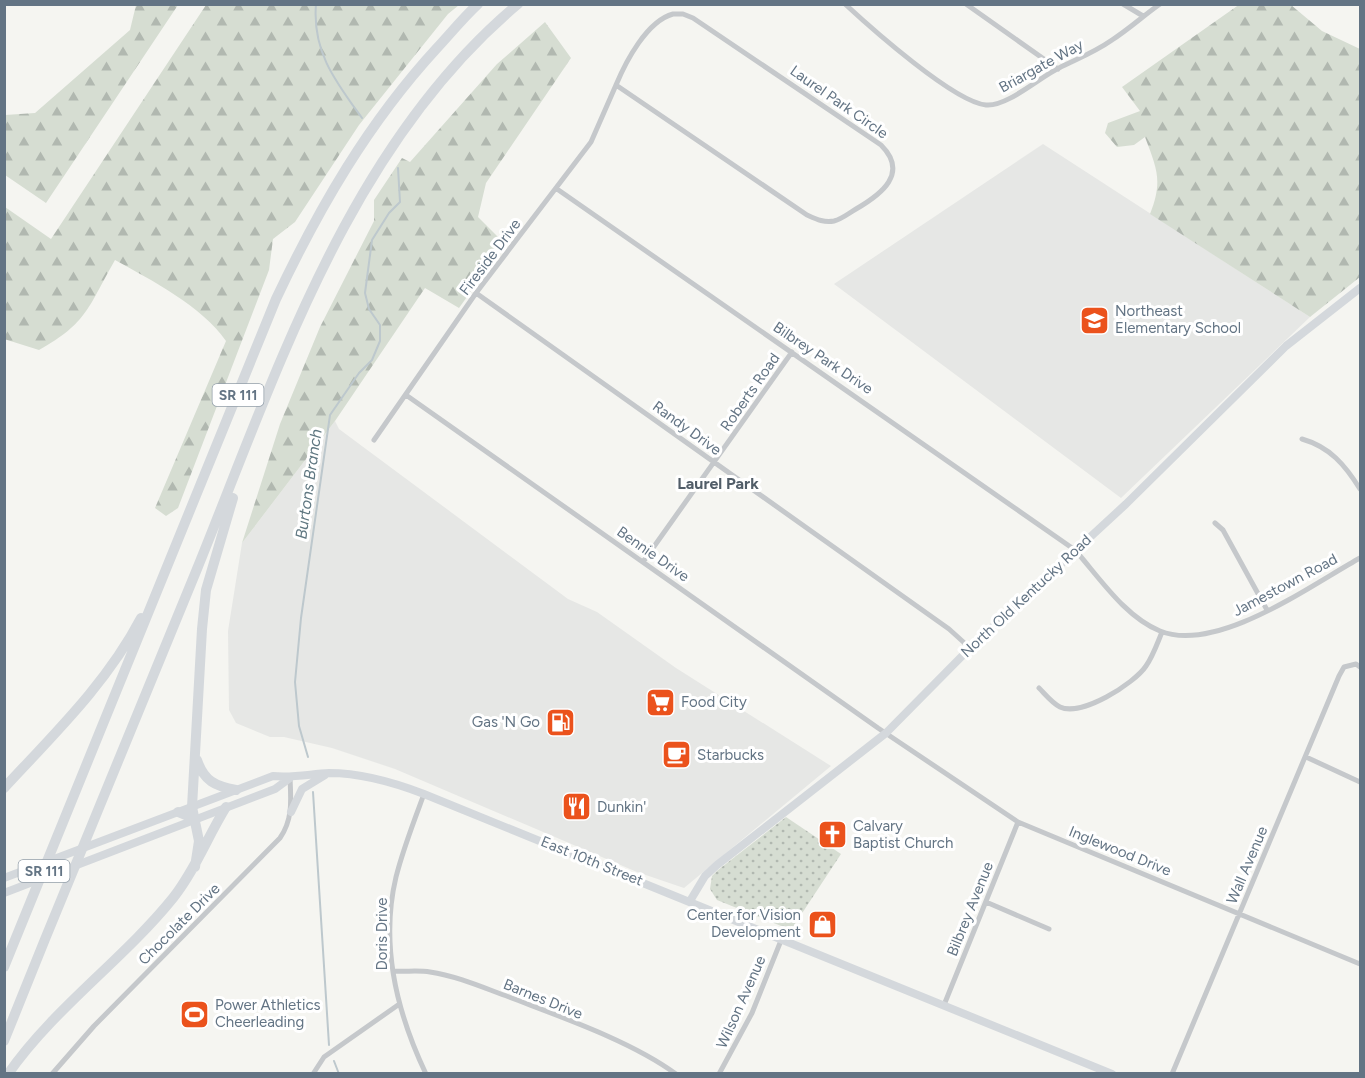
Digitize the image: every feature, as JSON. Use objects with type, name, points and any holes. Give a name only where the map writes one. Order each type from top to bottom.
[{"type":"highway","name":"SR 111","points":[[4,967],[276,299],[330,192],[361,144],[409,79],[478,4]]},
{"type":"highway","name":"SR 111","points":[[4,1041],[250,440],[335,239],[380,164],[411,121],[456,67],[518,4]]},
{"type":"highway","points":[[195,867],[199,841],[192,807],[206,590],[250,440]]},
{"type":"highway","points":[[4,788],[97,687],[116,661],[152,597],[191,512]]},
{"type":"highway","points":[[195,756],[201,771],[210,782],[236,790]]},
{"type":"highway","points":[[8,1074],[39,1037],[172,900],[195,867],[210,832],[226,807]]},
{"type":"highway","points":[[178,812],[195,819]]},
{"type":"main road","name":"North Old Kentucky Road","points":[[690,901],[705,876],[717,865],[886,733],[970,648],[1286,346],[1360,288]]},
{"type":"main road","name":"East 10th Street","points":[[4,878],[273,776],[290,778],[332,773],[365,775],[424,794],[1112,1074]]},
{"type":"main road","points":[[291,812],[306,786],[321,776],[332,773]]},
{"type":"main road","points":[[4,893],[275,789],[290,778]]},
{"type":"street","name":"Briargate Way","points":[[845,4],[886,42],[964,97],[990,106],[1006,100],[1111,41],[1160,4]]},
{"type":"street","points":[[966,4],[1058,69]]},
{"type":"street","points":[[1123,4],[1143,16]]},
{"type":"street","name":"Laurel Park Circle","points":[[683,14],[735,45],[881,145],[893,160],[894,170],[885,187],[867,202],[836,221],[822,222],[807,215],[616,85],[632,54],[655,23],[665,16],[683,14]]},
{"type":"street","name":"Fireside Drive","points":[[374,440],[477,293],[591,142],[616,85]]},
{"type":"street","name":"Bilbrey Park Drive","points":[[557,189],[1075,550]]},
{"type":"street","name":"Randy Drive","points":[[477,293],[949,628],[970,648]]},
{"type":"street","name":"Roberts Road","points":[[643,562],[792,352]]},
{"type":"street","name":"Bennie Drive","points":[[406,395],[886,733]]},
{"type":"street","points":[[1302,439],[1320,444],[1334,455],[1360,489]]},
{"type":"street","points":[[1215,523],[1223,530],[1267,610]]},
{"type":"street","name":"Jamestown Road","points":[[1075,550],[1121,602],[1162,632],[1185,636],[1203,636],[1239,625],[1360,558]]},
{"type":"street","points":[[1039,688],[1059,707],[1068,709],[1106,697],[1128,685],[1145,668],[1162,632]]},
{"type":"street","name":"Wall Avenue","points":[[1172,1074],[1344,667],[1356,664],[1360,666]]},
{"type":"street","name":"Inglewood Drive","points":[[886,733],[1018,822],[1360,964]]},
{"type":"street","points":[[1306,757],[1360,782]]},
{"type":"street","name":"Chocolate Drive","points":[[52,1074],[94,1026],[280,838],[288,826],[291,812],[290,778]]},
{"type":"street","name":"Doris Drive","points":[[424,794],[396,878],[391,920],[393,971],[398,1005],[426,1074]]},
{"type":"street","name":"Bilbrey Avenue","points":[[944,1005],[1018,822]]},
{"type":"street","points":[[986,902],[1049,929]]},
{"type":"street","name":"Wilson Avenue","points":[[719,1074],[752,1013],[782,938]]},
{"type":"street","name":"Barnes Drive","points":[[393,971],[428,972],[498,993],[610,1040],[676,1074]]},
{"type":"street","points":[[313,1074],[324,1057],[398,1005]]},
{"type":"shaded area","name":"Northeast Elementary School","points":[[1043,144],[1310,317],[1121,498],[834,284]]},
{"type":"shaded area","points":[[335,421],[339,429],[568,599],[597,612],[676,668],[831,766],[684,888],[637,872],[395,769],[332,748],[284,737],[270,737],[236,723],[229,710],[228,631],[242,543]]},
{"type":"green space","points":[[1240,4],[1291,5],[1322,31],[1360,49],[1360,277],[1310,317],[1150,214],[1156,193],[1157,175],[1145,137],[1134,145],[1117,147],[1105,133],[1108,123],[1140,111],[1122,87]]},
{"type":"green space","points":[[136,5],[178,5],[46,203],[5,175],[5,115],[35,113],[130,30]]},
{"type":"green space","points":[[206,5],[459,5],[448,14],[359,125],[295,222],[273,239],[269,270],[178,508],[166,516],[155,508],[226,341],[204,316],[190,305],[115,260],[86,312],[68,331],[39,350],[4,339],[5,207],[51,239]]},
{"type":"green space","points":[[545,22],[571,58],[486,183],[478,217],[505,244],[459,308],[425,288],[335,421],[242,543],[280,424],[320,327],[374,221],[374,200],[402,158],[410,162],[497,64]]},
{"type":"green space","points":[[786,817],[841,854],[791,930],[717,900],[710,889],[712,876],[718,870]]},
{"type":"waterway","name":"Burtons Branch","points":[[316,4],[316,21],[322,52],[335,79],[362,118]]},
{"type":"waterway","name":"Burtons Branch","points":[[308,757],[299,726],[295,682],[301,618],[330,415],[359,373],[372,360],[380,341],[380,325],[369,309],[365,293],[372,240],[389,213],[400,202],[398,168]]},
{"type":"waterway","name":"Burtons Branch","points":[[313,792],[329,1045]]},
{"type":"waterway","name":"Burtons Branch","points":[[334,1061],[339,1074]]},
{"type":"place","name":"Northeast Elementary School","points":[[1094,320]]},
{"type":"place","name":"Food City","points":[[660,702]]},
{"type":"place","name":"Gas 'N Go","points":[[561,722]]},
{"type":"place","name":"Starbucks","points":[[676,755]]},
{"type":"place","name":"Dunkin'","points":[[576,807]]},
{"type":"place","name":"Calvary Baptist Church","points":[[832,835]]},
{"type":"place","name":"Center for Vision Development","points":[[822,924]]},
{"type":"place","name":"Power Athletics Cheerleading","points":[[194,1014]]},
{"type":"district","name":"Laurel Park","points":[[718,483]]}]
